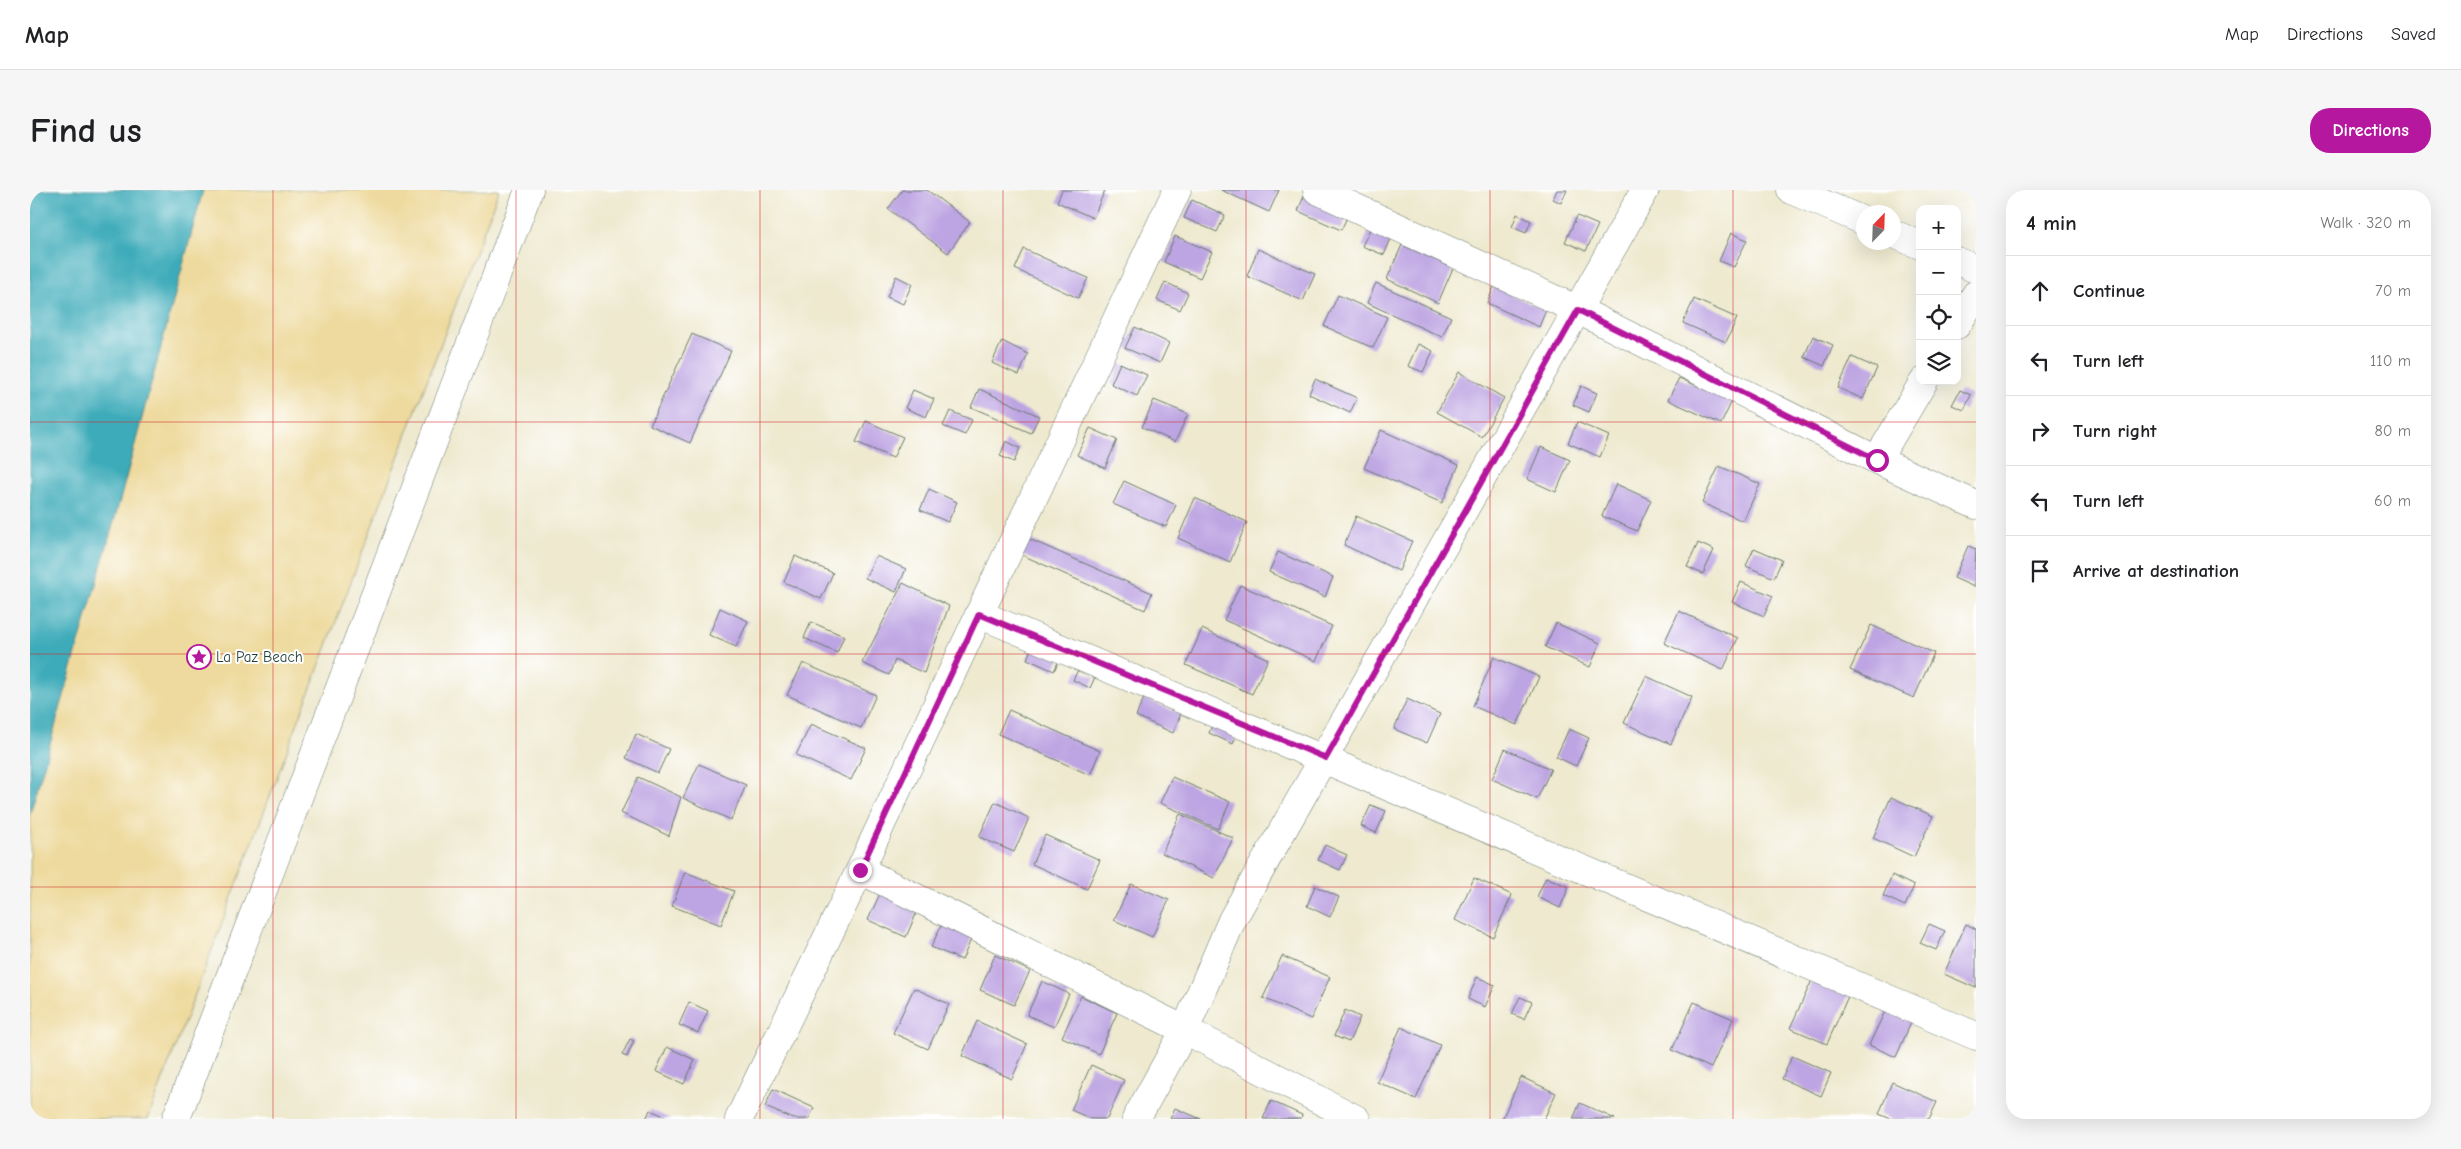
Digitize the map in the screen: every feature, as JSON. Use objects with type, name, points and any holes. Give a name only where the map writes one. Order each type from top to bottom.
[{"type":"street","points":[[176,1119],[529,190]]},
{"type":"street","points":[[739,1119],[860,870],[1177,190]]},
{"type":"street","points":[[1317,190],[1578,310],[1877,460],[1976,505]]},
{"type":"street","points":[[1136,1119],[1186,1030],[1232,920],[1326,758],[1645,190]]},
{"type":"street","points":[[1791,190],[1856,218]]},
{"type":"street","points":[[1901,237],[1916,243]]},
{"type":"street","points":[[1961,263],[1976,269]]},
{"type":"street","points":[[1961,318],[1976,294]]},
{"type":"street","points":[[1877,460],[1922,385]]},
{"type":"street","points":[[979,614],[1326,758],[1646,898],[1976,1036]]},
{"type":"street","points":[[860,870],[1186,1030],[1356,1119]]},
{"type":"sand","name":"La Paz Beach","points":[[203,190],[499,190],[148,1119],[30,1119],[30,814],[120,500]]},
{"type":"water","points":[[30,190],[203,190],[120,500],[30,814]]},
{"type":"building","points":[[902,190],[927,190],[970,222],[948,253],[888,209]]},
{"type":"building","points":[[1062,190],[1105,190],[1093,218],[1057,202]]},
{"type":"building","points":[[1221,190],[1279,190],[1269,212]]},
{"type":"building","points":[[1557,190],[1567,190],[1561,203],[1553,199]]},
{"type":"building","points":[[1306,191],[1350,211],[1341,230],[1298,211]]},
{"type":"building","points":[[1192,200],[1225,215],[1217,232],[1184,218]]},
{"type":"building","points":[[1517,214],[1531,221],[1526,233],[1512,227]]},
{"type":"building","points":[[1577,216],[1598,225],[1586,251],[1565,242]]},
{"type":"building","points":[[1372,225],[1393,234],[1384,255],[1362,246]]},
{"type":"building","points":[[1731,233],[1747,240],[1734,267],[1719,261]]},
{"type":"building","points":[[1175,236],[1212,252],[1200,278],[1164,262]]},
{"type":"building","points":[[1402,245],[1453,268],[1438,303],[1387,279]]},
{"type":"building","points":[[1024,249],[1088,278],[1078,298],[1015,269]]},
{"type":"building","points":[[1258,249],[1315,274],[1303,301],[1247,276]]},
{"type":"building","points":[[896,276],[912,284],[903,304],[887,297]]},
{"type":"building","points":[[1165,282],[1188,293],[1180,310],[1157,300]]},
{"type":"building","points":[[1376,283],[1451,317],[1442,337],[1367,303]]},
{"type":"building","points":[[1494,287],[1546,310],[1539,327],[1487,303]]},
{"type":"building","points":[[1338,295],[1387,317],[1373,348],[1324,326]]},
{"type":"building","points":[[1694,299],[1737,318],[1726,342],[1683,323]]},
{"type":"building","points":[[1135,327],[1169,343],[1160,363],[1125,348]]},
{"type":"building","points":[[692,334],[731,351],[690,443],[650,425]]},
{"type":"building","points":[[1813,336],[1833,345],[1824,366],[1804,357]]},
{"type":"building","points":[[1002,341],[1028,354],[1019,375],[992,363]]},
{"type":"building","points":[[1418,344],[1433,351],[1423,372],[1408,366]]},
{"type":"building","points":[[1852,357],[1877,368],[1863,399],[1838,388]]},
{"type":"building","points":[[1120,363],[1147,375],[1137,396],[1111,384]]},
{"type":"building","points":[[1459,372],[1504,398],[1482,437],[1437,412]]},
{"type":"building","points":[[1679,378],[1732,401],[1721,424],[1668,400]]},
{"type":"building","points":[[1315,379],[1357,398],[1350,413],[1309,394]]},
{"type":"building","points":[[1581,386],[1597,393],[1589,412],[1573,405]]},
{"type":"building","points":[[979,389],[1039,416],[1031,433],[971,407]]},
{"type":"building","points":[[913,390],[934,399],[926,417],[905,408]]},
{"type":"building","points":[[1960,390],[1971,395],[1964,410],[1952,405]]},
{"type":"building","points":[[1154,400],[1188,414],[1175,442],[1142,427]]},
{"type":"building","points":[[950,411],[972,420],[965,435],[943,426]]},
{"type":"building","points":[[866,421],[903,437],[893,458],[856,442]]},
{"type":"building","points":[[1577,422],[1609,436],[1600,457],[1568,443]]},
{"type":"building","points":[[1090,428],[1117,440],[1105,468],[1077,455]]},
{"type":"building","points":[[1381,430],[1459,465],[1442,503],[1364,468]]},
{"type":"building","points":[[1006,441],[1020,448],[1014,462],[1000,456]]},
{"type":"building","points":[[1541,447],[1570,460],[1556,492],[1527,479]]},
{"type":"building","points":[[1719,466],[1760,484],[1743,521],[1702,503]]},
{"type":"building","points":[[1124,481],[1176,505],[1166,527],[1113,504]]},
{"type":"building","points":[[1616,484],[1651,500],[1637,531],[1602,516]]},
{"type":"building","points":[[929,489],[957,502],[948,522],[920,510]]},
{"type":"building","points":[[1195,498],[1247,522],[1230,562],[1178,538]]},
{"type":"building","points":[[1356,516],[1412,541],[1399,571],[1344,545]]},
{"type":"building","points":[[1029,539],[1152,593],[1145,610],[1022,555]]},
{"type":"building","points":[[1698,543],[1714,550],[1703,574],[1687,567]]},
{"type":"building","points":[[1968,546],[1976,549],[1974,587],[1954,578]]},
{"type":"building","points":[[1754,548],[1782,560],[1774,578],[1746,566]]},
{"type":"building","points":[[1278,552],[1333,577],[1325,597],[1269,572]]},
{"type":"building","points":[[795,556],[833,573],[821,599],[784,582]]},
{"type":"building","points":[[876,556],[906,569],[896,592],[865,578]]},
{"type":"building","points":[[1741,582],[1773,596],[1764,616],[1732,602]]},
{"type":"building","points":[[903,583],[949,606],[924,673],[895,660],[889,675],[862,663]]},
{"type":"building","points":[[1240,585],[1332,626],[1316,661],[1224,620]]},
{"type":"building","points":[[720,608],[748,621],[736,647],[709,635]]},
{"type":"building","points":[[1679,611],[1738,638],[1723,670],[1664,643]]},
{"type":"building","points":[[811,622],[844,636],[837,653],[804,638]]},
{"type":"building","points":[[1556,623],[1600,643],[1590,667],[1545,647]]},
{"type":"building","points":[[1871,625],[1934,653],[1914,698],[1850,670]]},
{"type":"building","points":[[1202,629],[1268,659],[1252,694],[1186,665]]},
{"type":"building","points":[[1033,644],[1061,656],[1054,671],[1027,659]]},
{"type":"building","points":[[1494,657],[1539,677],[1517,725],[1473,706]]},
{"type":"building","points":[[803,663],[876,695],[861,728],[787,695]]},
{"type":"building","points":[[1078,670],[1095,677],[1090,688],[1073,680]]},
{"type":"building","points":[[1646,676],[1692,697],[1671,744],[1624,723]]},
{"type":"building","points":[[1144,698],[1181,714],[1173,733],[1136,716]]},
{"type":"building","points":[[1407,699],[1440,714],[1427,743],[1394,729]]},
{"type":"building","points":[[1009,710],[1100,751],[1090,775],[998,734]]},
{"type":"building","points":[[1213,723],[1237,734],[1233,744],[1209,733]]},
{"type":"building","points":[[811,724],[866,748],[851,780],[796,755]]},
{"type":"building","points":[[1569,729],[1589,738],[1576,766],[1556,757]]},
{"type":"building","points":[[636,734],[669,749],[658,773],[626,758]]},
{"type":"building","points":[[1505,749],[1551,769],[1537,799],[1492,779]]},
{"type":"building","points":[[699,764],[746,785],[731,820],[683,798]]},
{"type":"building","points":[[638,777],[681,797],[669,836],[621,813]]},
{"type":"building","points":[[1172,777],[1230,802],[1218,829],[1160,803]]},
{"type":"building","points":[[1891,797],[1933,816],[1914,857],[1873,838]]},
{"type":"building","points":[[995,802],[1029,818],[1014,852],[979,837]]},
{"type":"building","points":[[1371,805],[1386,811],[1376,833],[1361,826]]},
{"type":"building","points":[[1180,814],[1233,838],[1214,878],[1162,853]]},
{"type":"building","points":[[1045,835],[1100,860],[1087,889],[1032,864]]},
{"type":"building","points":[[1325,845],[1347,855],[1340,870],[1318,860]]},
{"type":"building","points":[[685,872],[734,891],[721,925],[672,906]]},
{"type":"building","points":[[1892,875],[1914,886],[1905,906],[1883,896]]},
{"type":"building","points":[[1546,877],[1569,887],[1560,908],[1537,897]]},
{"type":"building","points":[[1474,878],[1512,895],[1493,937],[1455,920]]},
{"type":"building","points":[[1131,884],[1169,900],[1152,937],[1114,920]]},
{"type":"building","points":[[1315,886],[1339,897],[1330,917],[1307,906]]},
{"type":"building","points":[[882,889],[920,905],[906,937],[868,920]]},
{"type":"building","points":[[943,922],[973,935],[962,960],[931,947]]},
{"type":"building","points":[[1929,924],[1945,931],[1936,950],[1920,943]]},
{"type":"building","points":[[1966,924],[1976,929],[1976,988],[1944,974]]},
{"type":"building","points":[[995,955],[1030,971],[1014,1005],[980,990]]},
{"type":"building","points":[[1282,956],[1330,977],[1311,1019],[1263,998]]},
{"type":"building","points":[[1477,977],[1495,985],[1485,1007],[1468,999]]},
{"type":"building","points":[[1813,978],[1849,994],[1827,1044],[1790,1028]]},
{"type":"building","points":[[1042,981],[1069,994],[1054,1027],[1027,1015]]},
{"type":"building","points":[[914,988],[949,1004],[928,1049],[893,1033]]},
{"type":"building","points":[[1081,996],[1117,1013],[1099,1054],[1062,1037]]},
{"type":"building","points":[[1520,997],[1532,1002],[1524,1019],[1512,1014]]},
{"type":"building","points":[[689,1002],[708,1011],[698,1033],[679,1025]]},
{"type":"building","points":[[1694,1002],[1733,1019],[1711,1068],[1672,1050]]},
{"type":"building","points":[[1887,1007],[1913,1018],[1896,1057],[1869,1045]]},
{"type":"building","points":[[1345,1010],[1360,1017],[1349,1042],[1334,1036]]},
{"type":"building","points":[[977,1021],[1027,1044],[1012,1079],[962,1056]]},
{"type":"building","points":[[1401,1027],[1440,1045],[1416,1099],[1377,1082]]},
{"type":"building","points":[[630,1039],[634,1041],[627,1057],[622,1055]]},
{"type":"building","points":[[667,1047],[695,1060],[684,1084],[656,1071]]},
{"type":"building","points":[[1792,1056],[1831,1073],[1821,1096],[1782,1079]]},
{"type":"building","points":[[1091,1065],[1124,1080],[1107,1119],[1091,1119],[1071,1110]]},
{"type":"building","points":[[1521,1077],[1556,1093],[1544,1119],[1502,1119]]},
{"type":"building","points":[[1892,1082],[1937,1102],[1929,1119],[1891,1119],[1879,1114]]},
{"type":"building","points":[[773,1089],[814,1108],[809,1119],[794,1119],[765,1107]]},
{"type":"building","points":[[1271,1101],[1302,1115],[1301,1119],[1263,1119]]},
{"type":"building","points":[[1580,1103],[1615,1119],[1573,1119]]},
{"type":"building","points":[[1175,1108],[1201,1119],[1170,1119]]},
{"type":"building","points":[[650,1110],[671,1119],[646,1119]]},
{"type":"place","name":"La Paz Beach","points":[[199,657]]},
{"type":"route","points":[[860,870],[979,614],[1326,758],[1578,310],[1877,460]]}]
